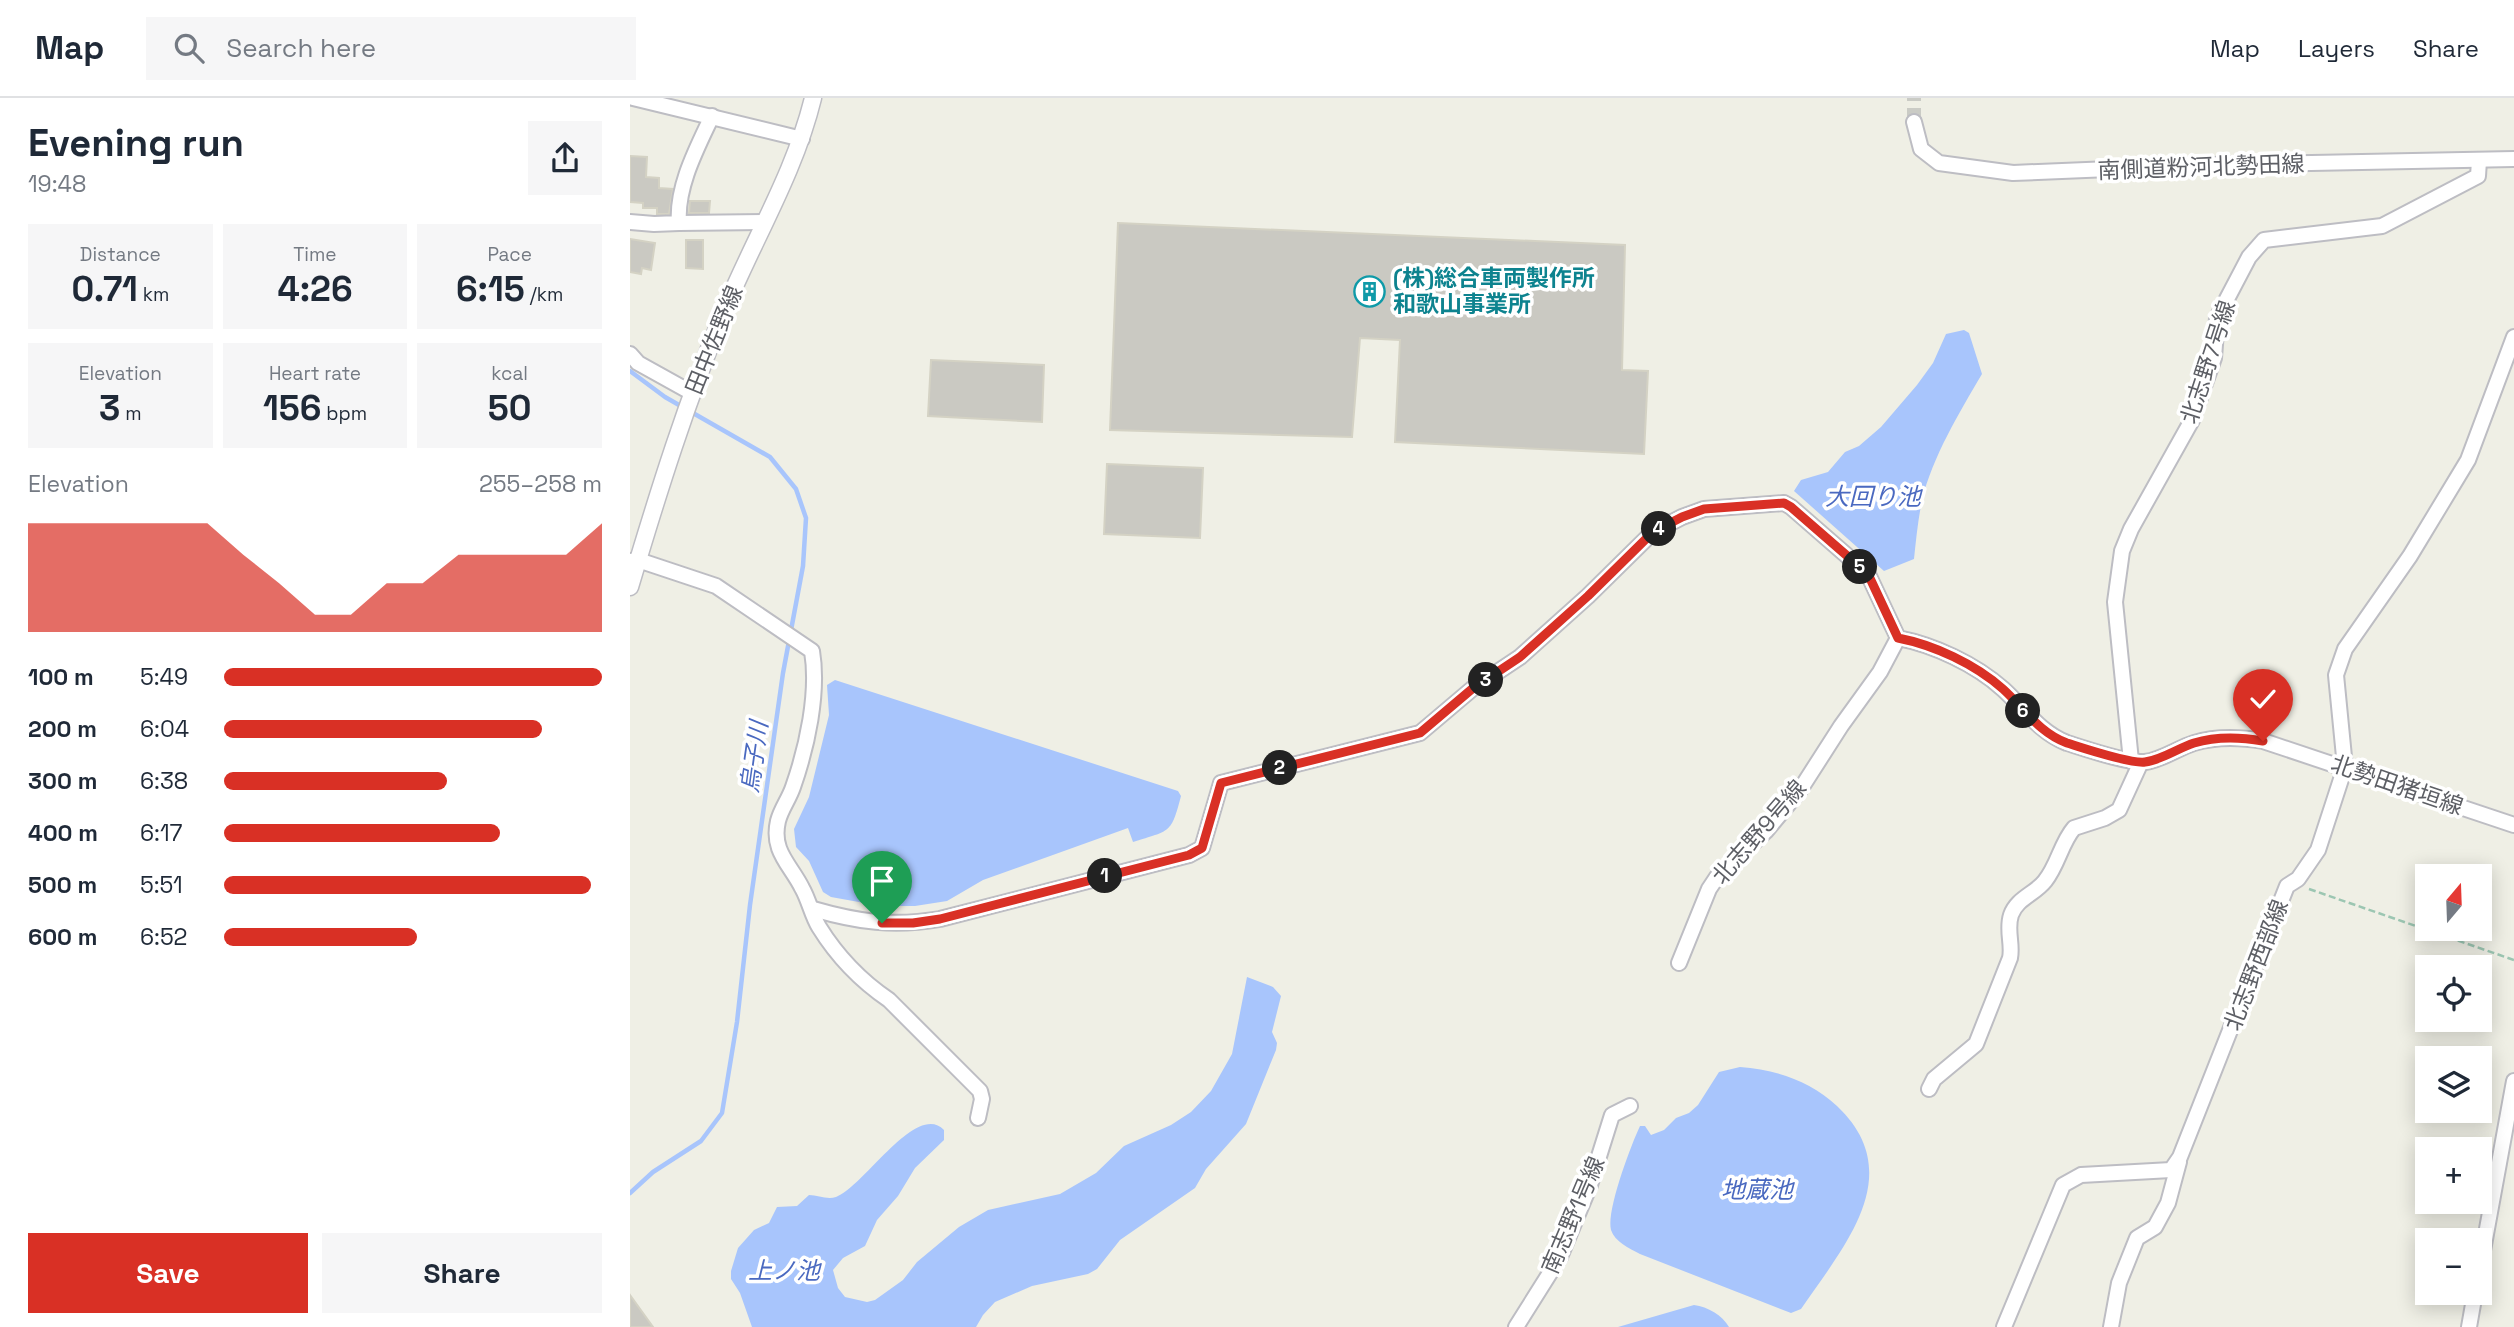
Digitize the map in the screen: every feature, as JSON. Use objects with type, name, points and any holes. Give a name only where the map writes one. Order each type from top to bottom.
[{"type":"street","points":[[634,98],[802,139]]},
{"type":"street","name":"田中佐野線","points":[[630,587],[634,561],[691,395],[725,308],[802,139],[813,98]]},
{"type":"street","points":[[679,223],[680,199],[693,159],[712,116]]},
{"type":"street","name":"南側道粉河北勢田線","points":[[1914,122],[1921,149],[1939,163],[2013,173],[2206,165],[2514,159]]},
{"type":"street","name":"北志野7号線","points":[[2136,761],[2115,602],[2122,551],[2131,529],[2192,420],[2214,358],[2217,318],[2249,257],[2264,240],[2382,226],[2478,176],[2479,161]]},
{"type":"street","points":[[630,222],[764,222]]},
{"type":"street","name":"北志野西部線","points":[[2111,1327],[2119,1283],[2137,1238],[2155,1227],[2168,1203],[2180,1157],[2287,886],[2298,879],[2318,850],[2345,767],[2336,675],[2345,649],[2410,556],[2468,460],[2514,340]]},
{"type":"street","points":[[630,354],[638,363],[691,395]]},
{"type":"street","points":[[813,909],[852,921],[913,923],[1189,855],[1202,848],[1221,783],[1420,733],[1472,689],[1520,657],[1588,596],[1653,532],[1704,509],[1784,503],[1868,574],[1898,638],[1913,641],[1961,661],[2002,688],[2049,734],[2066,742],[2136,761],[2119,810],[2105,818],[2074,828],[2043,884],[2015,906],[2008,932],[2012,950],[2010,958],[1976,1044],[1934,1079],[1929,1089]]},
{"type":"street","points":[[634,561],[716,586],[812,651],[813,709],[793,788],[778,821],[777,849],[801,886],[813,909],[817,925],[843,960],[871,988],[888,1000],[980,1091],[982,1099],[978,1118]]},
{"type":"street","name":"北志野9号線","points":[[1679,963],[1709,889],[1717,877],[1766,831],[1800,790],[1880,672],[1898,638]]},
{"type":"street","name":"北勢田猪垣線","points":[[2136,761],[2194,743],[2240,737],[2263,741],[2345,767],[2514,825]]},
{"type":"street","points":[[2487,1228],[2514,1081]]},
{"type":"street","name":"南志野1号線","points":[[1516,1327],[1560,1257],[1590,1185],[1612,1115],[1630,1106]]},
{"type":"street","points":[[2004,1327],[2063,1185],[2081,1175],[2171,1170],[2180,1157]]},
{"type":"street","points":[[2469,1327],[2473,1305]]},
{"type":"path","points":[[2298,879],[2298,886],[2514,960]]},
{"type":"water","name":"大回り池","points":[[1964,330],[1969,333],[1982,374],[1933,467],[1922,500],[1914,559],[1884,571],[1794,491],[1801,480],[1828,472],[1845,452],[1859,446],[1881,427],[1933,363],[1946,334]]},
{"type":"water","points":[[835,680],[1178,791],[1181,796],[1175,818],[1168,829],[1155,835],[1133,842],[1128,828],[983,880],[947,901],[915,906],[881,906],[831,897],[823,892],[809,861],[796,847],[794,829],[809,797],[829,715],[827,685]]},
{"type":"water","name":"上ノ池","points":[[1247,977],[1273,987],[1281,996],[1272,1032],[1277,1043],[1276,1050],[1246,1124],[1206,1169],[1195,1188],[1120,1240],[1097,1269],[1088,1274],[1032,1286],[995,1302],[976,1327],[752,1327],[740,1293],[731,1279],[731,1271],[738,1248],[754,1230],[769,1223],[777,1207],[797,1206],[809,1195],[836,1197],[860,1179],[905,1136],[919,1127],[932,1124],[944,1130],[944,1140],[915,1168],[898,1196],[877,1220],[865,1246],[843,1258],[833,1270],[838,1288],[845,1297],[867,1302],[875,1300],[903,1280],[917,1262],[959,1227],[988,1210],[1060,1194],[1096,1173],[1124,1146],[1171,1125],[1191,1112],[1211,1091],[1232,1054]]},
{"type":"water","name":"地蔵池","points":[[1740,1067],[1792,1078],[1827,1097],[1858,1132],[1868,1158],[1869,1184],[1862,1209],[1850,1235],[1801,1309],[1791,1313],[1640,1254],[1619,1241],[1611,1230],[1612,1208],[1640,1126],[1645,1126],[1651,1135],[1664,1130],[1676,1118],[1689,1113],[1698,1105],[1719,1072]]},
{"type":"water","points":[[1694,1305],[1714,1312],[1729,1327],[1618,1327]]},
{"type":"building","points":[[630,156],[647,157],[646,177],[659,178],[659,188],[673,189],[669,214],[657,214],[657,208],[643,208],[643,203],[630,202]]},
{"type":"building","points":[[690,201],[710,201],[709,213],[689,213]]},
{"type":"building","name":"(株)総合車両製作所 和歌山事業所","points":[[1118,223],[1625,245],[1622,370],[1648,371],[1644,454],[1395,442],[1400,340],[1360,338],[1352,437],[1110,430]]},
{"type":"building","points":[[630,239],[655,243],[651,270],[642,268],[641,274],[630,272]]},
{"type":"building","points":[[686,240],[703,240],[703,269],[686,268]]},
{"type":"building","points":[[931,360],[1044,365],[1042,422],[928,416]]},
{"type":"building","points":[[1107,464],[1203,468],[1200,538],[1104,534]]},
{"type":"building","points":[[630,1295],[653,1327],[630,1327]]},
{"type":"waterway","name":"烏子川","points":[[630,371],[665,397],[770,457],[796,489],[806,518],[803,566],[783,673],[750,905],[737,1022],[722,1113],[701,1141],[653,1172],[630,1193]]},
{"type":"tunnel","points":[[1914,98],[1914,122]]},
{"type":"place","name":"(株)総合車両製作所 和歌山事業所","points":[[1370,291]]},
{"type":"route","points":[[882,923],[913,923],[940,919],[1189,855],[1202,848],[1221,783],[1420,733],[1472,689],[1520,657],[1588,596],[1653,532],[1704,509],[1784,503],[1791,507],[1868,574],[1898,638],[1913,641],[1961,661],[2002,688],[2049,734],[2066,742],[2131,761],[2145,762],[2215,738],[2240,737],[2263,741]]}]
